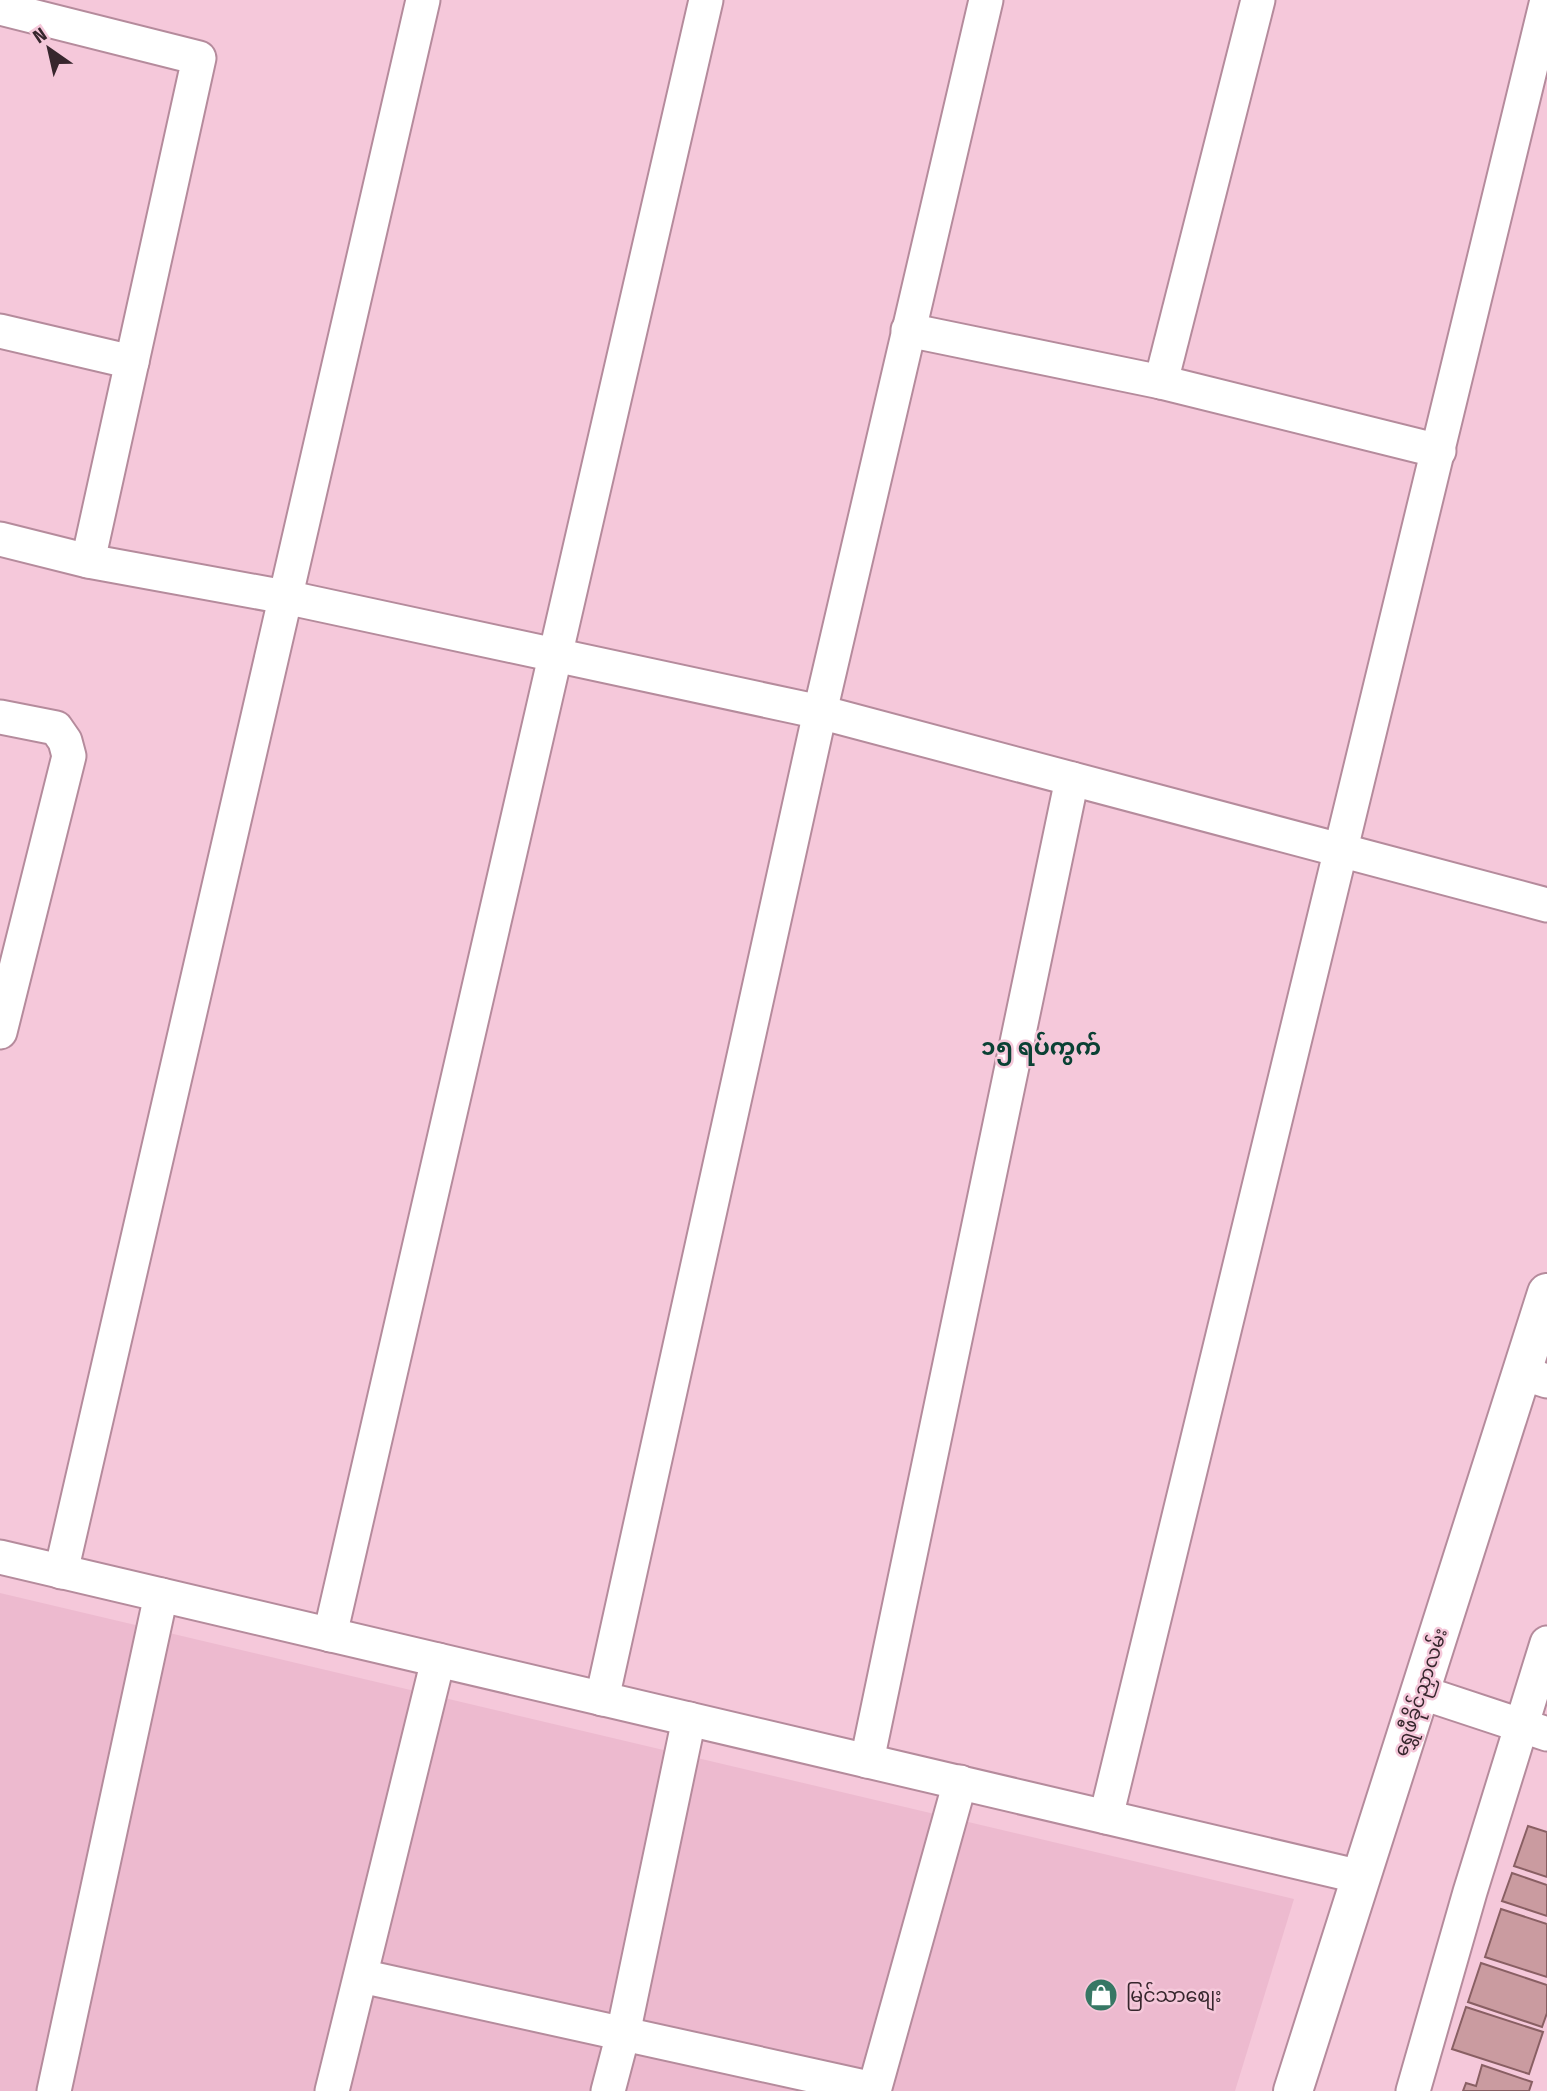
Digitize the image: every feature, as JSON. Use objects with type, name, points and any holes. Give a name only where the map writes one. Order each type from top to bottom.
[{"type":"street","points":[[61,1572],[423,0]]},
{"type":"street","points":[[330,1635],[706,0]]},
{"type":"street","points":[[602,1699],[820,712],[986,0]]},
{"type":"street","points":[[1161,382],[1258,0]]},
{"type":"street","points":[[1106,1817],[1547,0]]},
{"type":"street","points":[[0,8],[199,58],[88,561]]},
{"type":"street","points":[[908,330],[1161,382],[1439,451]]},
{"type":"street","points":[[0,331],[132,362]]},
{"type":"street","points":[[0,539],[88,561],[285,597],[820,712],[1547,905]]},
{"type":"street","points":[[0,717],[56,729],[65,741],[69,756],[0,1027]]},
{"type":"street","points":[[867,1761],[1072,779]]},
{"type":"street","name":"ရွှေဖီခိုင်ညှာလမ်း","points":[[1293,2091],[1420,1692],[1534,1377],[1547,1293]]},
{"type":"street","points":[[0,1557],[1361,1877]]},
{"type":"street","points":[[54,2091],[161,1595]]},
{"type":"street","points":[[1413,2091],[1534,1730],[1547,1643]]},
{"type":"street","points":[[332,2091],[438,1660]]},
{"type":"street","points":[[1420,1692],[1534,1730]]},
{"type":"street","points":[[608,2091],[623,2034],[689,1719]]},
{"type":"street","points":[[361,1976],[874,2090],[960,1782]]},
{"type":"shaded area","points":[[0,1593],[1294,1899],[1235,2091],[0,2091]]},
{"type":"building","points":[[1528,1826],[1547,1832],[1547,1877],[1514,1866]]},
{"type":"building","points":[[1512,1873],[1547,1885],[1547,1916],[1502,1901]]},
{"type":"building","points":[[1501,1909],[1547,1924],[1547,1977],[1485,1957]]},
{"type":"building","points":[[1481,1963],[1547,1985],[1547,2013],[1542,2027],[1468,2002]]},
{"type":"building","points":[[1466,2007],[1543,2032],[1529,2074],[1452,2049]]},
{"type":"building","points":[[1482,2065],[1532,2082],[1529,2091],[1463,2091],[1466,2083],[1476,2086]]},
{"type":"place","name":"မြင်သာစျေး","points":[[1101,1995]]},
{"type":"district","name":"၁၅ ရပ်ကွက်","points":[[1041,1047]]}]
